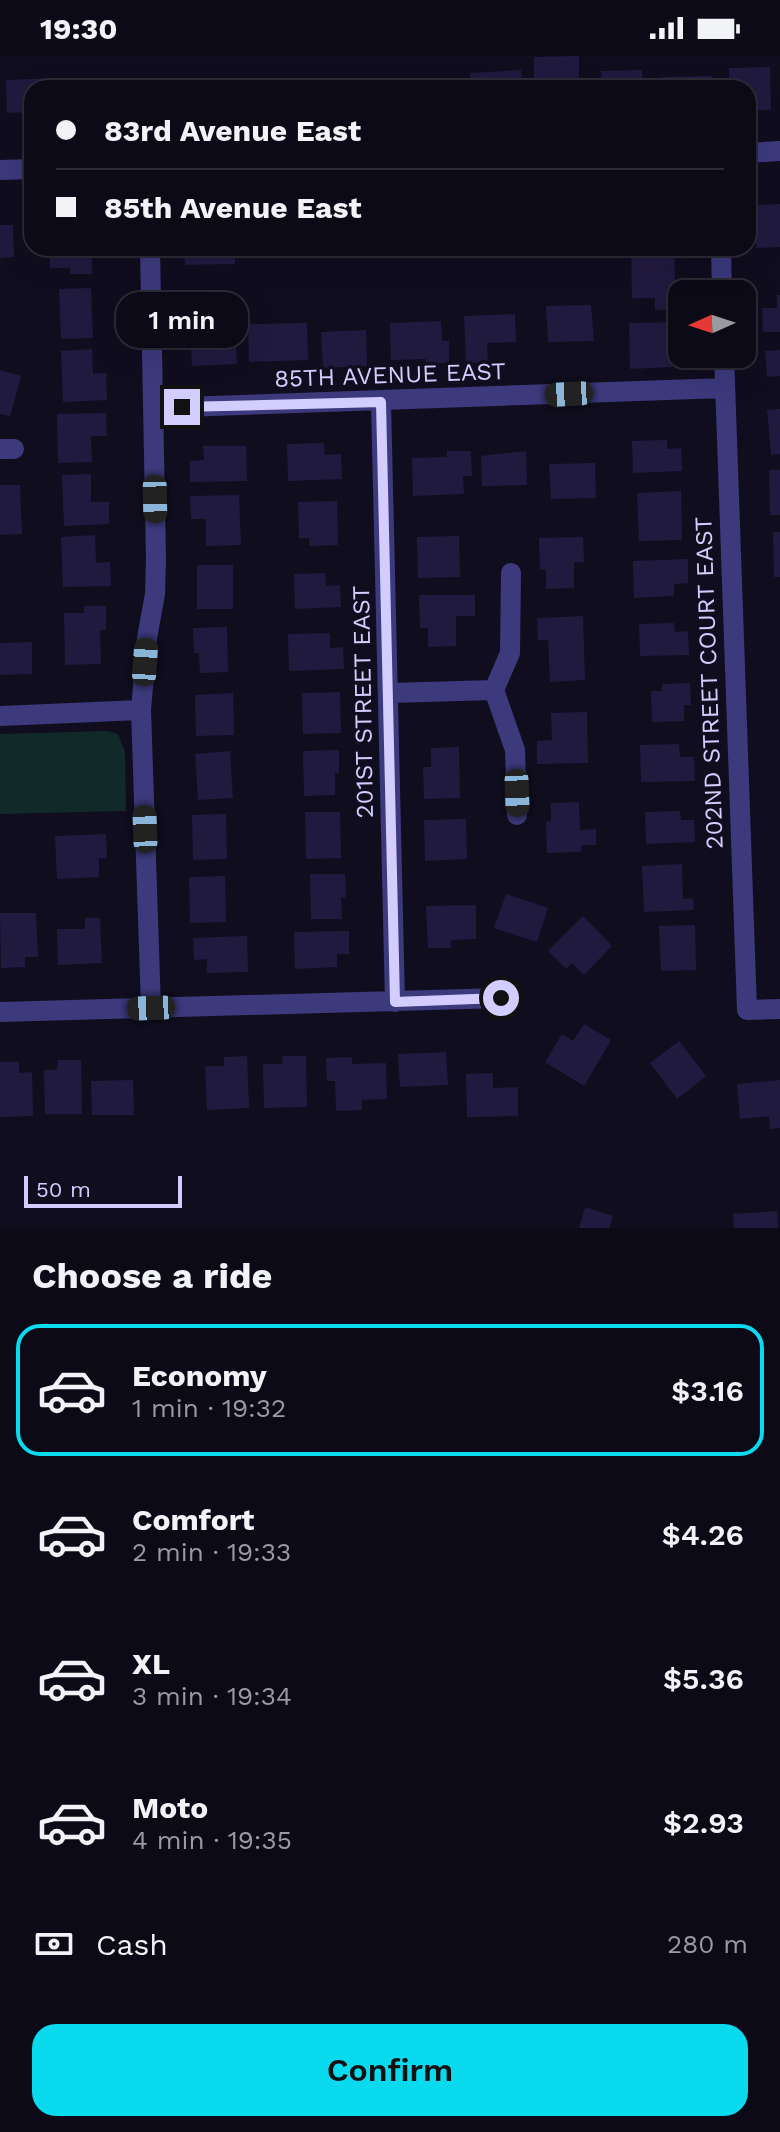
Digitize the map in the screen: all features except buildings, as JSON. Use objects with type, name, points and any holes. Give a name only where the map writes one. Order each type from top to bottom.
[{"type":"street","points":[[756,152],[780,151]]},
{"type":"street","points":[[0,170],[24,169]]},
{"type":"street","points":[[150,256],[155,594],[147,638],[141,710],[151,1008]]},
{"type":"street","points":[[721,256],[722,280]]},
{"type":"street","name":"202ND STREET COURT EAST","points":[[724,368],[747,1010],[780,1009]]},
{"type":"street","name":"85TH AVENUE EAST","points":[[154,408],[725,388]]},
{"type":"street","name":"201ST STREET EAST","points":[[381,402],[395,1002]]},
{"type":"street","points":[[511,573],[510,653],[494,690],[515,750],[517,815]]},
{"type":"street","points":[[390,693],[494,690]]},
{"type":"street","points":[[0,716],[141,710]]},
{"type":"street","points":[[0,1012],[501,998]]},
{"type":"green space","points":[[108,731],[118,734],[125,752],[126,811],[0,814],[0,734]]},
{"type":"route","points":[[182,407],[381,402],[395,1002],[501,998]]}]
